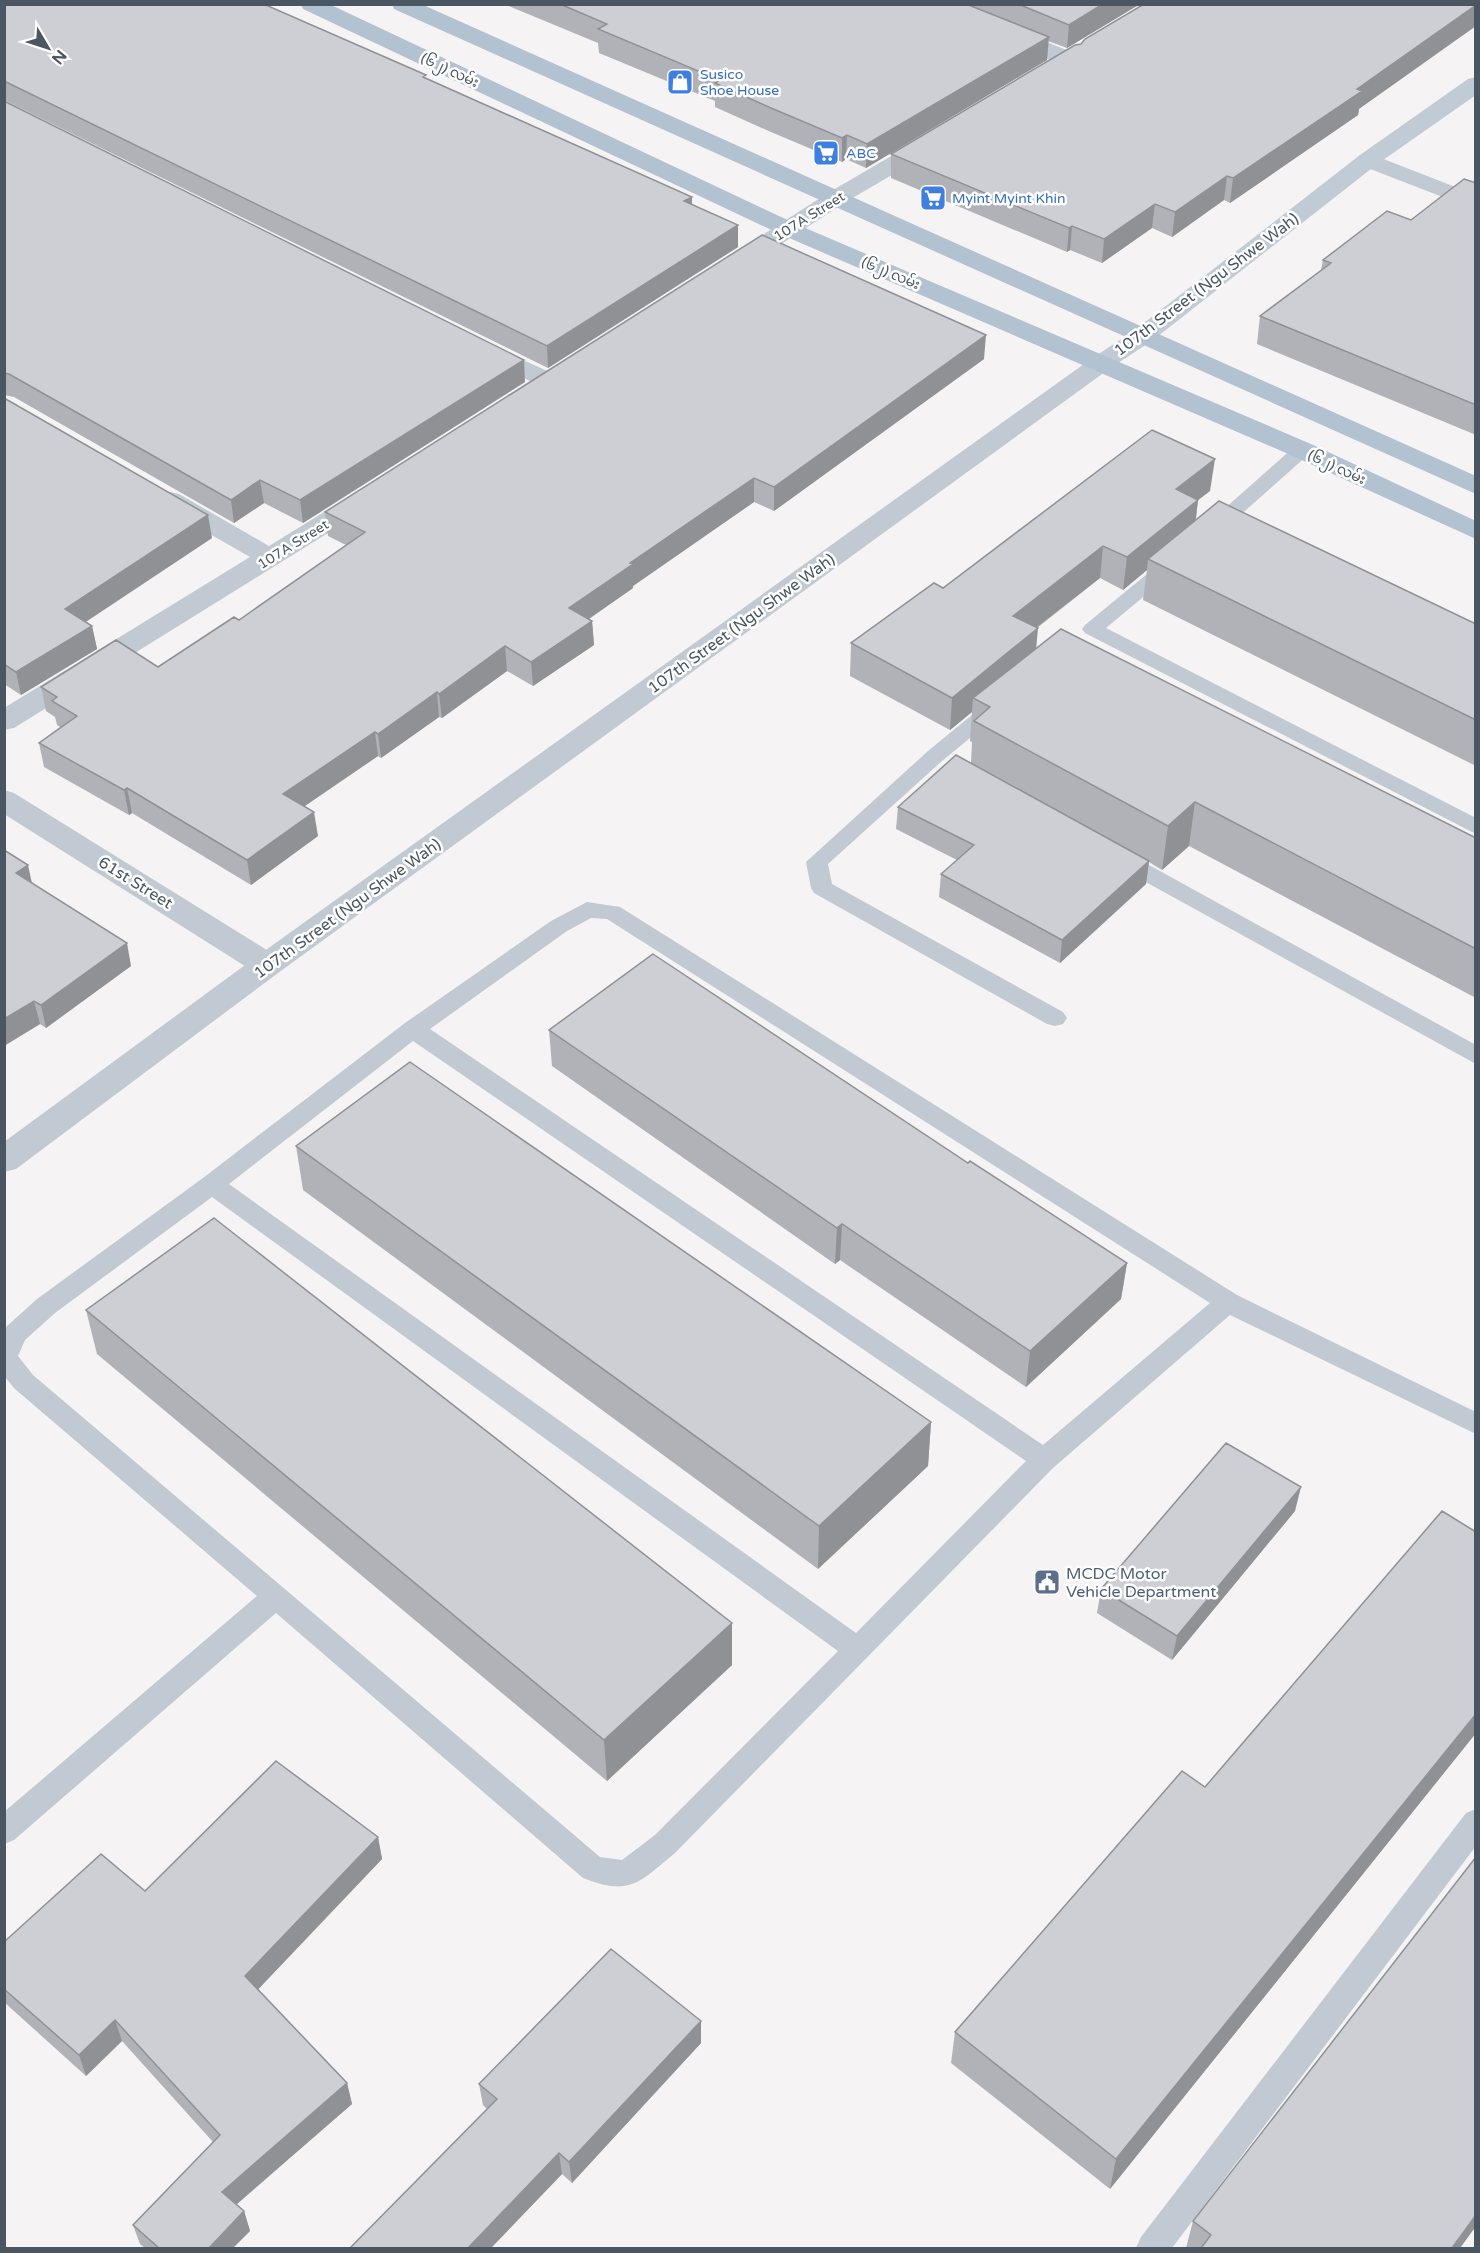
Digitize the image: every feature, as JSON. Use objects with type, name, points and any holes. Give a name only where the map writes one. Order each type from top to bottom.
[{"type":"main road","name":"(၆၂) လမ်း","points":[[311,4],[788,229],[1302,450],[1476,531]]},
{"type":"main road","points":[[402,4],[1144,335],[1476,486]]},
{"type":"main road","name":"107th Street (Ngu Shwe Wah)","points":[[1100,364],[1144,335],[1368,160],[1476,84]]},
{"type":"street","points":[[933,4],[1081,54],[1040,78]]},
{"type":"street","name":"107A Street","points":[[718,273],[836,198],[948,132]]},
{"type":"street","points":[[1368,160],[1476,203]]},
{"type":"street","points":[[463,339],[549,381]]},
{"type":"street","name":"107th Street (Ngu Shwe Wah)","points":[[4,1160],[267,965],[1100,364]]},
{"type":"street","points":[[148,487],[271,558]]},
{"type":"street","name":"107A Street","points":[[4,721],[380,489]]},
{"type":"street","name":"61st Street","points":[[4,800],[267,965]]},
{"type":"lane","points":[[1073,644],[1195,544],[1302,450]]},
{"type":"lane","points":[[1092,629],[1476,827]]},
{"type":"lane","points":[[1009,696],[935,756],[817,862],[822,888],[1054,1018]]},
{"type":"lane","points":[[935,756],[956,767]]},
{"type":"lane","points":[[1101,848],[1476,1056]]},
{"type":"lane","points":[[1228,1302],[1044,1460],[665,1844],[627,1874],[593,1869],[24,1382],[5,1357],[15,1334],[46,1306],[212,1184],[413,1029],[559,926],[587,910],[612,912],[1228,1302],[1476,1424]]},
{"type":"lane","points":[[413,1029],[1044,1460]]},
{"type":"lane","points":[[212,1184],[857,1649]]},
{"type":"lane","points":[[4,1831],[276,1596]]},
{"type":"lane","points":[[1152,2248],[1476,1822]]},
{"type":"building","points":[[4,4],[269,4],[268,6],[426,75],[423,77],[692,197],[684,201],[738,225],[547,346],[4,81]]},
{"type":"building","points":[[560,4],[966,4],[1049,37],[867,144],[847,135],[842,138],[715,83],[720,80],[598,29],[607,24]]},
{"type":"building","points":[[1018,4],[1103,4],[1069,25]]},
{"type":"building","points":[[1144,4],[1476,5],[1357,89],[1362,91],[1233,178],[1227,176],[1175,212],[1155,204],[1104,239],[1072,226],[1069,228],[891,154],[1075,45],[1081,44],[1085,39]]},
{"type":"building","points":[[4,101],[524,360],[300,500],[260,480],[231,500],[4,373]]},
{"type":"building","points":[[1464,179],[1476,183],[1476,405],[1260,316],[1331,263],[1323,260],[1387,211],[1411,220]]},
{"type":"building","points":[[762,235],[986,335],[774,487],[754,478],[630,563],[633,564],[569,608],[592,621],[531,662],[505,646],[439,694],[437,692],[378,734],[375,732],[283,794],[314,812],[247,860],[127,788],[124,790],[39,743],[77,716],[52,701],[57,697],[41,687],[116,640],[158,667],[234,617],[239,620],[365,532],[325,512]]},
{"type":"building","points":[[4,398],[208,515],[65,609],[92,626],[16,672],[4,664]]},
{"type":"building","points":[[1152,430],[1215,459],[1176,489],[1198,500],[1127,557],[1103,546],[1013,616],[1038,628],[952,698],[851,643],[934,583],[943,588]]},
{"type":"building","points":[[1219,501],[1476,624],[1476,720],[1148,559]]},
{"type":"building","points":[[1061,629],[1476,838],[1476,949],[1195,802],[1168,826],[974,721],[990,707],[973,698]]},
{"type":"building","points":[[956,755],[1149,861],[1062,940],[941,874],[974,845],[898,807]]},
{"type":"building","points":[[4,850],[28,865],[16,873],[127,943],[41,1005],[34,1001],[4,1019]]},
{"type":"building","points":[[653,954],[968,1163],[970,1161],[1127,1263],[1030,1351],[842,1224],[837,1228],[549,1030]]},
{"type":"building","points":[[410,1062],[931,1422],[819,1526],[296,1146]]},
{"type":"building","points":[[214,1218],[732,1623],[604,1740],[86,1310]]},
{"type":"building","points":[[1226,1443],[1301,1487],[1177,1636],[1101,1589]]},
{"type":"building","points":[[1442,1511],[1476,1532],[1476,1714],[1116,2159],[955,2032],[1182,1771],[1205,1787]]},
{"type":"building","points":[[276,1761],[378,1837],[245,1976],[347,2083],[222,2192],[244,2211],[209,2248],[159,2248],[133,2225],[220,2135],[115,2020],[79,2055],[4,1989],[4,1942],[101,1854],[145,1891]]},
{"type":"building","points":[[1476,1857],[1476,2215],[1452,2248],[1201,2248],[1211,2235],[1193,2221]]},
{"type":"building","points":[[611,1949],[701,2021],[569,2162],[559,2153],[468,2248],[350,2248],[497,2099],[479,2084]]},
{"type":"place","name":"Susico Shoe House","points":[[680,82]]},
{"type":"place","name":"ABC","points":[[826,153]]},
{"type":"place","name":"Myint Myint Khin","points":[[933,198]]},
{"type":"place","name":"MCDC Motor Vehicle Department","points":[[1047,1582]]}]
